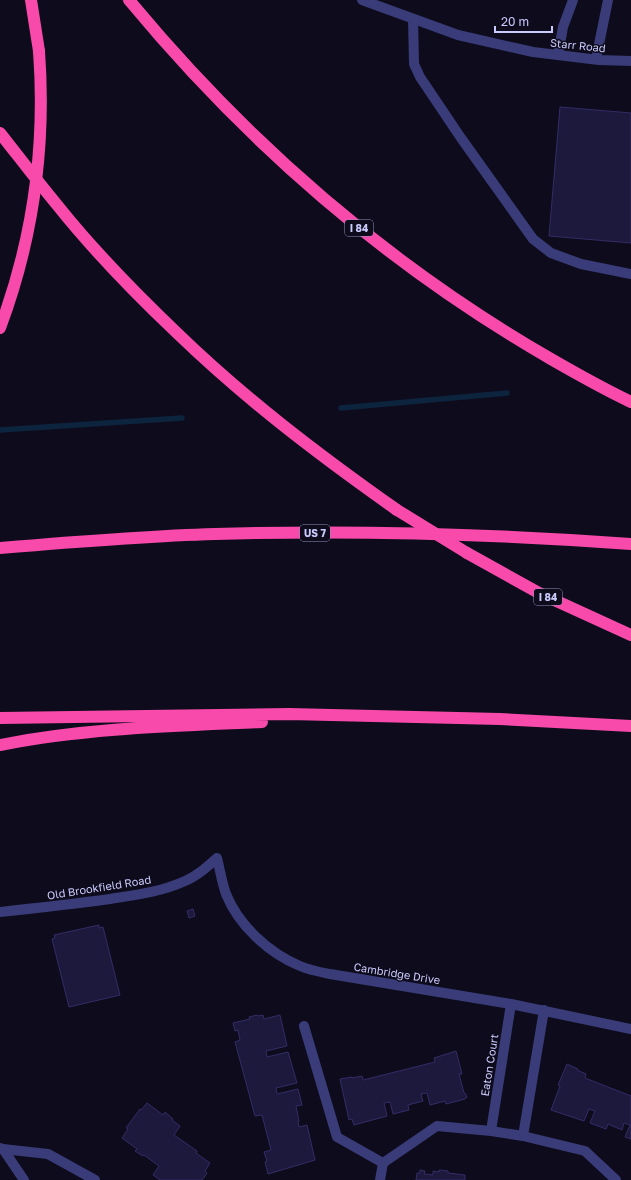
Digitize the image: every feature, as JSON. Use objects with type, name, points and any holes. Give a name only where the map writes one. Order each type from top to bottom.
[{"type":"highway","points":[[0,328],[18,276],[36,189],[42,112],[39,51],[31,0]]},
{"type":"highway","name":"I 84","points":[[129,0],[191,72],[238,120],[289,168],[356,226],[394,256],[478,315],[567,368],[631,402]]},
{"type":"highway","name":"I 84","points":[[0,133],[80,233],[128,284],[176,333],[227,379],[291,432],[334,466],[397,510],[467,553],[539,593],[631,635]]},
{"type":"highway","name":"US 7","points":[[0,548],[154,537],[215,534],[300,533],[440,534],[562,539],[631,544]]},
{"type":"highway","points":[[0,718],[289,714],[500,720],[631,726]]},
{"type":"highway","points":[[0,745],[48,736],[148,727],[401,717]]},
{"type":"street","name":"Starr Road","points":[[362,0],[458,35],[533,52],[596,59],[631,61]]},
{"type":"street","points":[[558,55],[563,27],[573,0]]},
{"type":"street","points":[[596,59],[608,0]]},
{"type":"street","points":[[413,19],[414,64],[420,77],[461,138],[533,239],[551,253],[581,264],[631,274]]},
{"type":"street","name":"Old Brookfield Road","points":[[0,912],[110,899],[163,889],[184,881],[202,871],[217,858]]},
{"type":"street","name":"Cambridge Drive","points":[[217,858],[226,894],[238,915],[256,937],[278,955],[301,967],[330,974],[544,1010],[631,1029]]},
{"type":"street","name":"Eaton Court","points":[[491,1131],[511,1004]]},
{"type":"street","points":[[523,1136],[544,1010]]},
{"type":"street","points":[[304,1026],[338,1137],[383,1163]]},
{"type":"street","points":[[380,1180],[383,1163],[437,1126],[491,1131],[523,1136],[585,1151],[616,1180]]},
{"type":"street","points":[[1,1149],[24,1180]]},
{"type":"street","points":[[1,1149],[48,1154],[95,1180]]},
{"type":"building","points":[[560,107],[631,113],[631,243],[549,236]]},
{"type":"building","points":[[193,909],[195,916],[189,918],[187,911]]},
{"type":"building","points":[[99,925],[99,928],[103,927],[120,995],[69,1007],[52,939],[55,938],[54,935]]},
{"type":"building","points":[[263,1015],[264,1019],[280,1015],[287,1046],[266,1051],[267,1057],[288,1052],[297,1083],[276,1088],[277,1094],[298,1089],[302,1105],[296,1106],[299,1127],[307,1125],[315,1160],[268,1174],[265,1162],[267,1161],[264,1152],[271,1150],[262,1115],[255,1116],[235,1042],[240,1040],[238,1030],[235,1031],[233,1023],[250,1019],[249,1017]]},
{"type":"building","points":[[456,1051],[462,1074],[459,1074],[464,1093],[467,1097],[465,1099],[446,1104],[445,1101],[430,1105],[427,1093],[421,1094],[423,1101],[408,1105],[409,1110],[393,1114],[390,1102],[384,1103],[387,1116],[354,1125],[352,1119],[349,1120],[340,1079],[362,1076],[363,1080],[435,1062],[434,1058]]},
{"type":"building","points":[[567,1064],[586,1074],[585,1078],[631,1096],[631,1139],[625,1137],[630,1125],[624,1123],[622,1130],[608,1124],[606,1129],[590,1123],[595,1111],[589,1109],[584,1121],[551,1110],[560,1086],[558,1085]]},
{"type":"building","points":[[147,1103],[163,1115],[165,1112],[173,1119],[172,1120],[180,1126],[174,1135],[197,1151],[196,1153],[210,1163],[205,1171],[207,1173],[202,1180],[160,1180],[153,1175],[159,1166],[144,1155],[143,1156],[135,1151],[137,1149],[122,1138],[128,1129],[126,1128],[140,1109],[141,1110]]},
{"type":"building","points":[[420,1170],[425,1171],[424,1174],[433,1175],[433,1171],[448,1171],[448,1173],[465,1175],[465,1180],[416,1180],[417,1173],[420,1173]]},
{"type":"waterway","points":[[341,408],[507,393]]},
{"type":"waterway","points":[[0,430],[182,418]]}]
